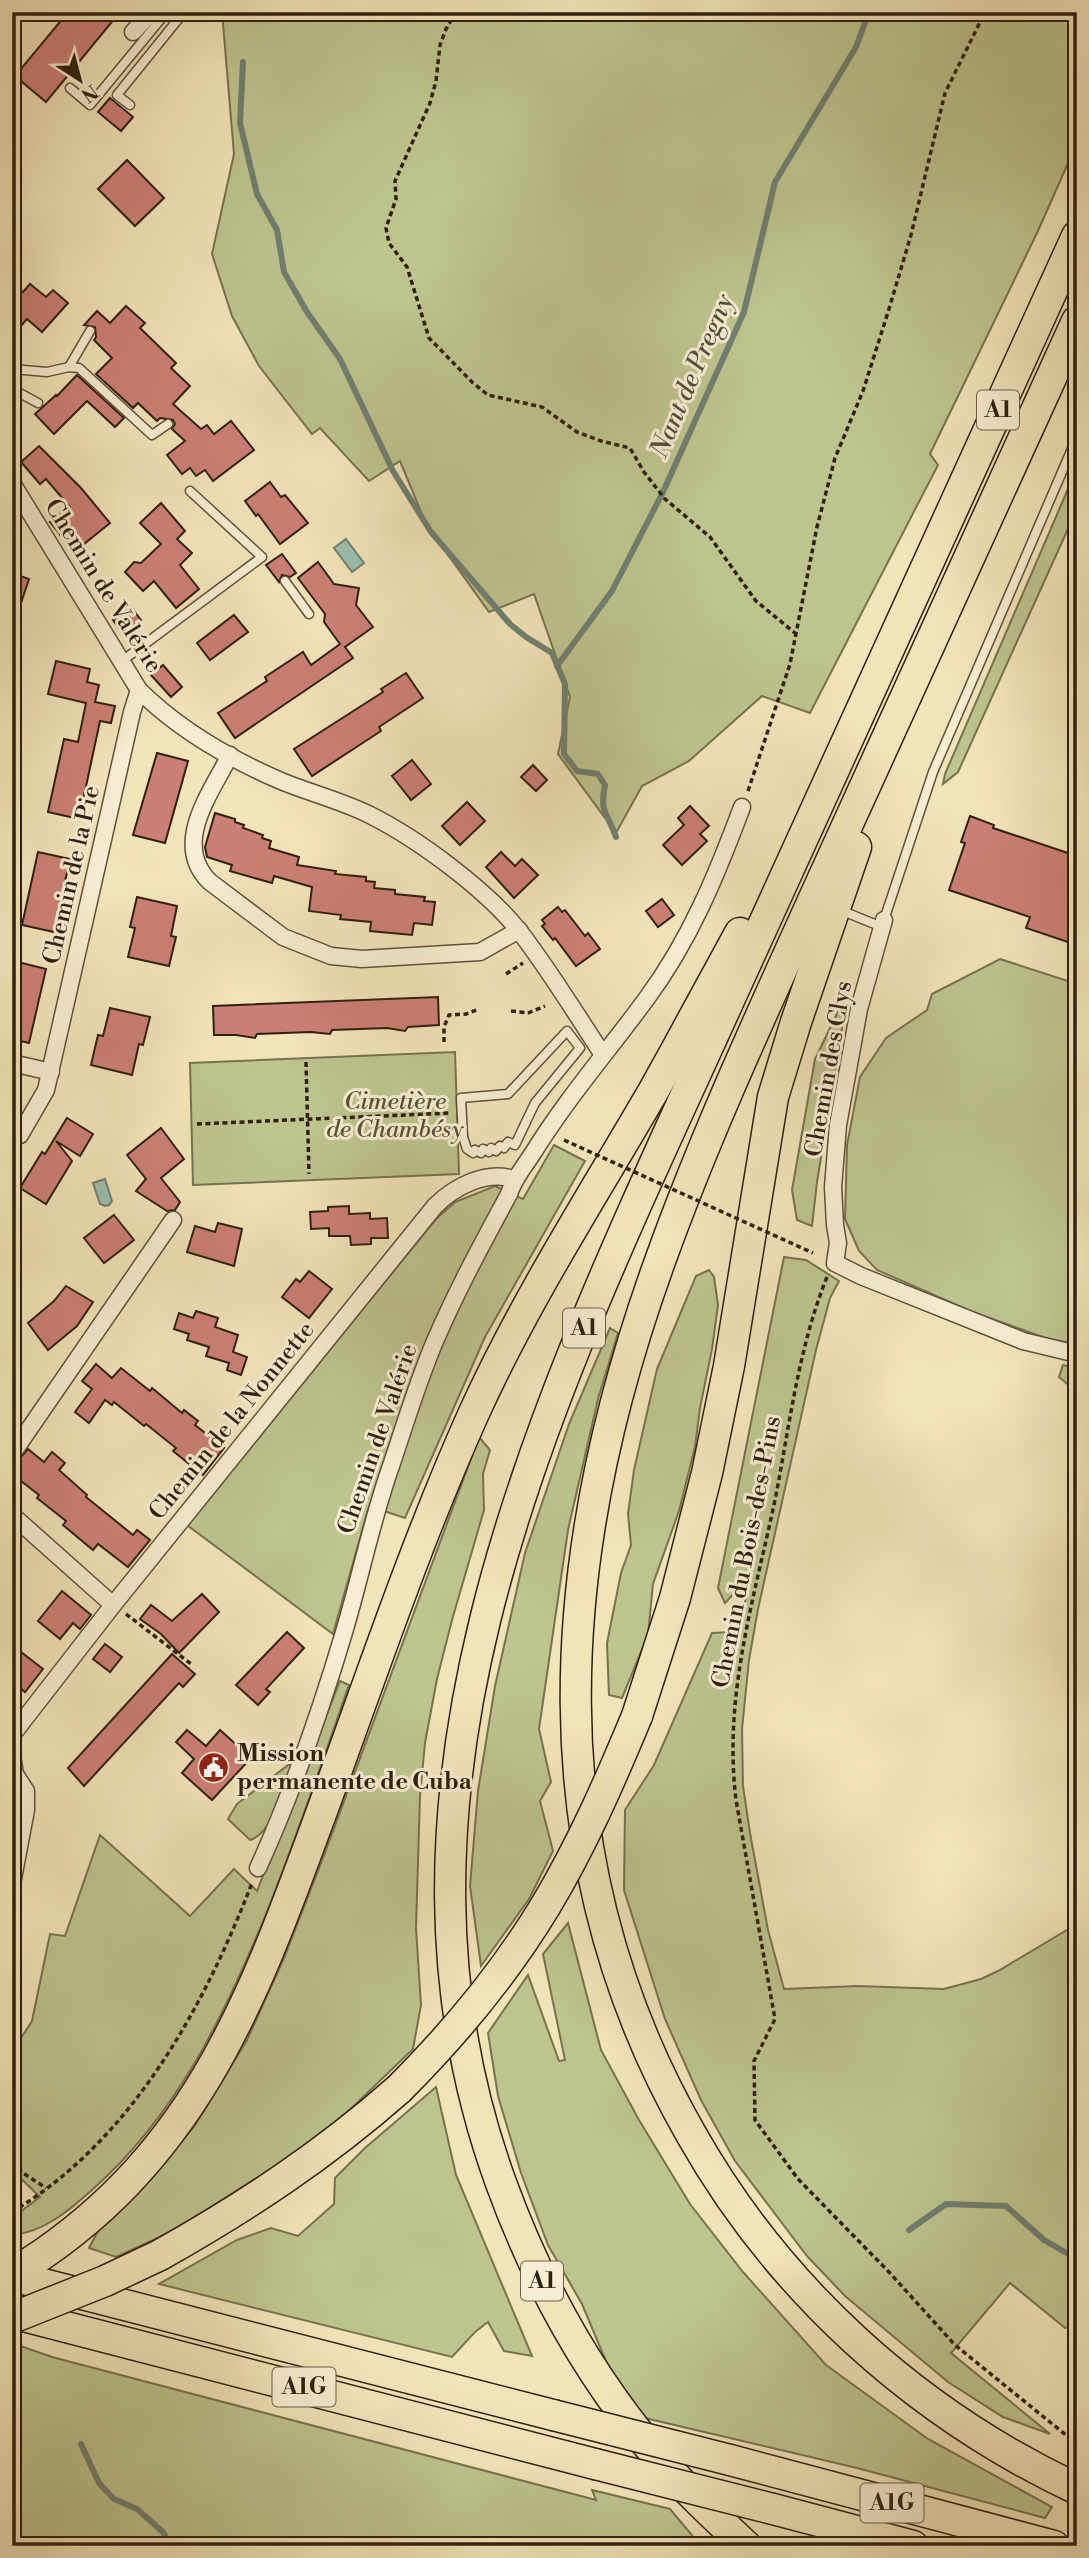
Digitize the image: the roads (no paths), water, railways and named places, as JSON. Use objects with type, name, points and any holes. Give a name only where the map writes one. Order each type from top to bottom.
[{"type":"highway","name":"A1","points":[[746,2546],[709,2512],[656,2456],[610,2395],[554,2306],[531,2259],[494,2163],[467,2062],[452,1959],[450,1854],[459,1750],[477,1647],[504,1547],[536,1449],[609,1267],[1077,236]]},
{"type":"highway","name":"A1","points":[[1077,321],[720,1110],[660,1261],[628,1358],[602,1459],[583,1561],[575,1665],[577,1769],[592,1873],[607,1936],[632,2010],[657,2071],[680,2116],[734,2204],[800,2286],[874,2358],[961,2424],[1007,2453],[1077,2489]]},
{"type":"highway","points":[[12,2318],[105,2281],[160,2255],[271,2190],[341,2138],[400,2089],[435,2053],[469,2013],[540,1915],[594,1814],[636,1716],[675,1598],[708,1473],[729,1366],[773,1097],[787,1048],[914,682]]},
{"type":"highway","points":[[12,2275],[71,2233],[124,2185],[152,2155],[191,2104],[230,2038],[278,1931],[431,1515],[488,1383],[541,1281],[653,1090],[850,734]]},
{"type":"highway","name":"A1G","points":[[12,2275],[1054,2546]]},
{"type":"highway","name":"A1G","points":[[12,2313],[913,2546]]},
{"type":"street","points":[[133,32],[150,14],[167,12]]},
{"type":"street","name":"Chemin de Valérie","points":[[12,483],[139,690],[165,714],[230,755],[280,780],[368,814],[428,850],[519,930],[603,1055]]},
{"type":"street","name":"Chemin de la Pie","points":[[20,1135],[47,1090],[139,690]]},
{"type":"street","points":[[230,755],[195,825],[195,860],[210,882],[283,937],[331,956],[362,958],[480,951],[519,930]]},
{"type":"street","name":"Chemin de Valérie","points":[[258,1868],[282,1813],[323,1697],[346,1625],[375,1516],[434,1344],[472,1262],[509,1194],[513,1179],[559,1113],[646,1000],[680,948],[702,906],[742,807]]},
{"type":"street","name":"Chemin des Clys","points":[[883,923],[859,1009],[838,1125],[834,1187],[834,1218],[838,1243],[835,1263],[1012,1337],[1077,1354]]},
{"type":"street","points":[[12,1063],[51,1072]]},
{"type":"street","name":"Chemin de la Nonnette","points":[[12,1735],[113,1605],[435,1206],[457,1188],[474,1181],[504,1176],[513,1179]]},
{"type":"street","points":[[12,1454],[173,1220]]},
{"type":"street","points":[[12,1515],[113,1605]]},
{"type":"street","points":[[12,1756],[14,1774],[26,1791],[26,1810],[12,1884]]},
{"type":"lane","points":[[70,88],[90,105],[167,12]]},
{"type":"lane","points":[[130,105],[117,94],[184,12]]},
{"type":"lane","points":[[69,367],[90,331]]},
{"type":"lane","points":[[12,369],[47,372],[69,367],[84,371],[152,435],[167,424]]},
{"type":"lane","points":[[12,389],[38,403]]},
{"type":"lane","points":[[835,908],[883,923],[933,772],[1077,437]]},
{"type":"lane","points":[[122,661],[262,557],[190,491]]},
{"type":"lane","points":[[285,581],[309,614]]},
{"type":"lane","points":[[567,1031],[580,1048],[535,1103],[515,1145],[508,1142],[504,1148],[500,1146],[496,1151],[491,1148],[489,1152],[483,1149],[481,1153],[475,1150],[473,1153],[467,1149],[463,1137],[461,1113],[461,1098],[508,1094],[567,1031]]},
{"type":"waterway","name":"Nant de Pregny","points":[[557,666],[612,591],[663,492],[744,312],[775,182],[856,47],[869,12]]},
{"type":"waterway","name":"Nant de Pregny","points":[[243,62],[240,123],[257,194],[277,230],[284,272],[307,312],[340,359],[393,471],[431,532],[510,624],[552,653],[565,684],[564,754],[577,771],[598,774],[605,785],[605,812],[616,837]]},
{"type":"waterway","points":[[909,2230],[946,2204],[1006,2206],[1044,2240],[1077,2259]]},
{"type":"waterway","points":[[81,2444],[99,2483],[114,2499],[137,2509],[163,2532],[171,2546]]},
{"type":"place","name":"Mission permanente de Cuba","points":[[214,1768]]},
{"type":"park label","name":"Cimetière de Chambésy","points":[[395,1116]]}]
